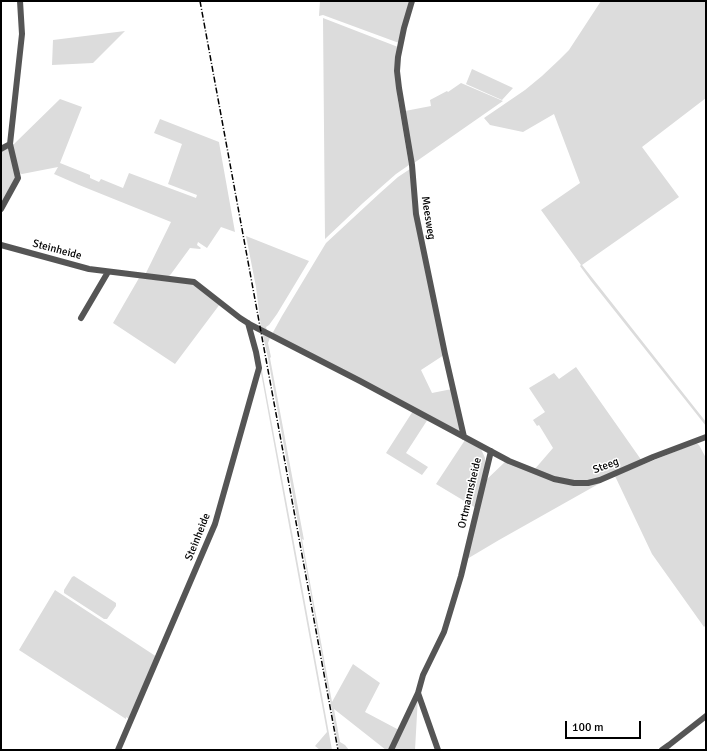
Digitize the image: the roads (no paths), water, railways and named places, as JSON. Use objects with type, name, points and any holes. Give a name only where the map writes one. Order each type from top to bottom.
[{"type":"street","points":[[1,209],[18,178],[10,144],[22,34],[20,1]]},
{"type":"street","name":"Meesweg","points":[[412,1],[404,28],[398,57],[397,71],[399,88],[412,166],[416,214],[464,437]]},
{"type":"street","points":[[1,149],[10,144]]},
{"type":"street","name":"Steinheide","points":[[1,245],[89,269],[194,282],[248,323],[262,330]]},
{"type":"street","points":[[81,318],[108,272]]},
{"type":"street","name":"Steinheide","points":[[118,750],[215,524],[259,368],[248,323]]},
{"type":"street","name":"Ortmannsheide","points":[[262,330],[490,451],[461,576],[444,632],[423,675],[418,693],[391,750]]},
{"type":"street","name":"Steeg","points":[[490,451],[509,461],[554,479],[574,483],[588,483],[600,480],[653,457],[706,437]]},
{"type":"street","points":[[418,693],[438,750]]},
{"type":"street","points":[[662,750],[706,716]]},
{"type":"railway","points":[[200,1],[338,750]]}]
